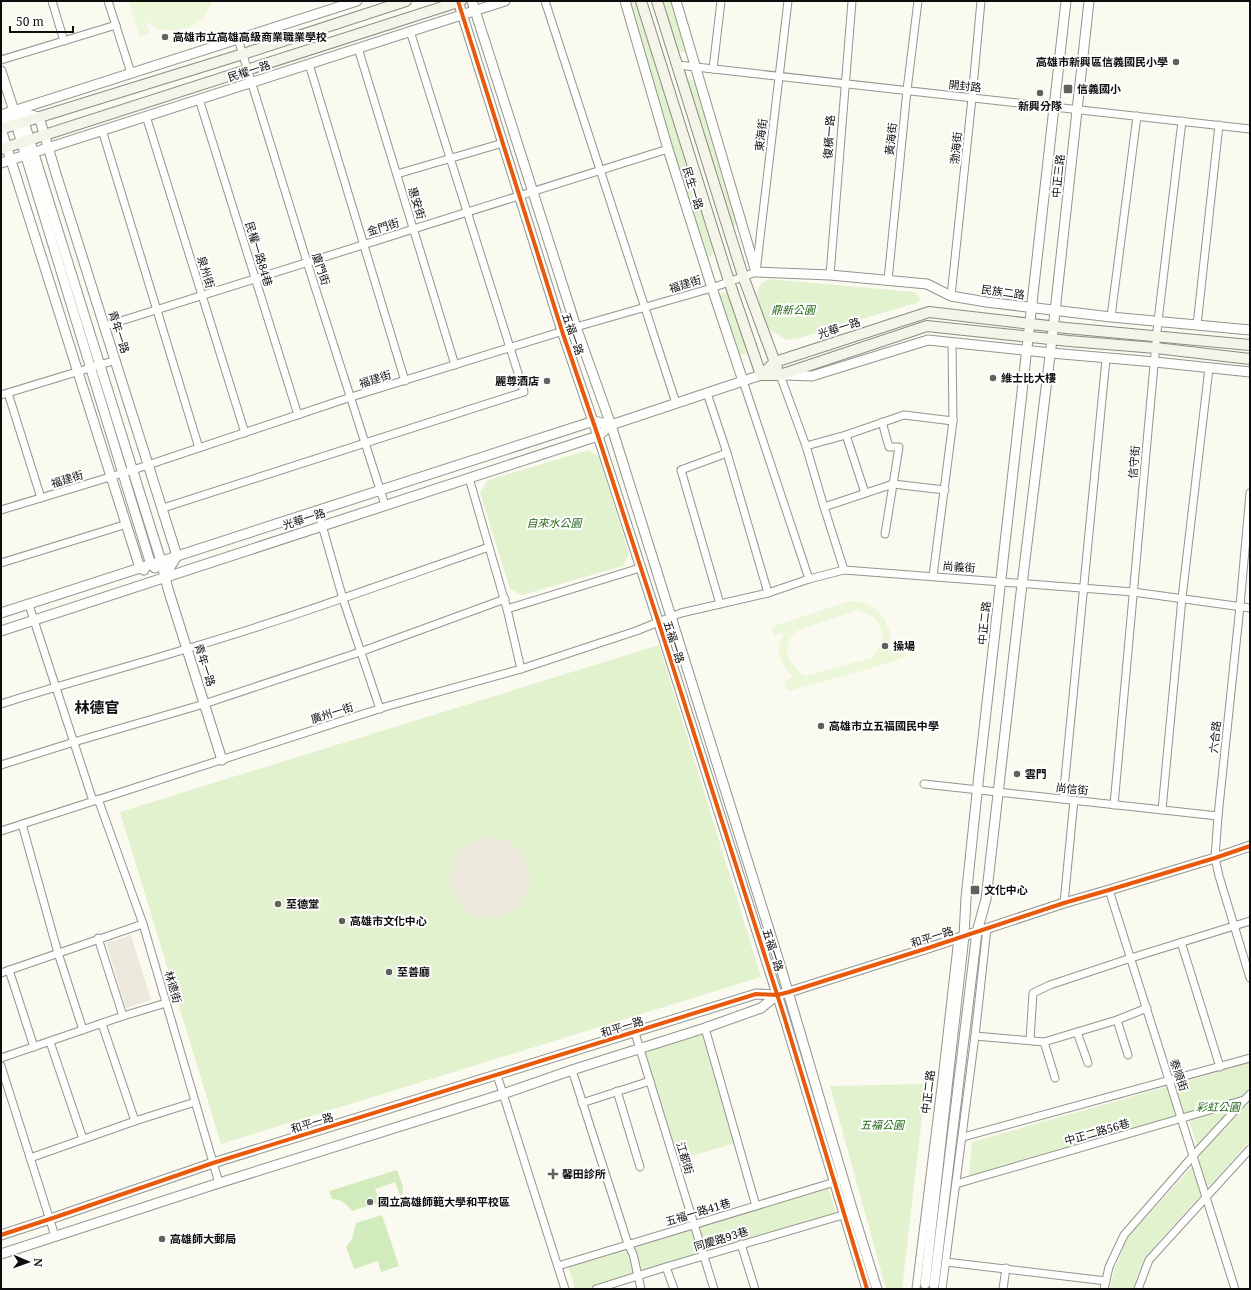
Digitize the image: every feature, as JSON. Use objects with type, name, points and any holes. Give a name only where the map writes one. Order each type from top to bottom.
[{"type":"main road","name":"民權一路","points":[[1,129],[243,54],[406,1]]},
{"type":"main road","name":"民權一路","points":[[4,148],[459,1]]},
{"type":"main road","name":"民生一路","points":[[641,1],[729,281],[761,375]]},
{"type":"main road","name":"民生一路","points":[[657,1],[743,276],[780,375]]},
{"type":"main road","name":"光華一路","points":[[761,375],[775,362],[929,312],[1029,324]]},
{"type":"main road","points":[[1029,324],[1250,345]]},
{"type":"main road","name":"光華一路","points":[[761,375],[780,375],[927,326],[1028,336]]},
{"type":"main road","points":[[1028,336],[1156,348],[1250,359]]},
{"type":"street","points":[[52,1],[64,41]]},
{"type":"street","points":[[108,1],[131,73]]},
{"type":"street","points":[[1,115],[357,1]]},
{"type":"street","name":"五福一路","points":[[459,1],[462,15],[562,331],[594,421],[777,995],[839,1181],[849,1213],[868,1289]]},
{"type":"street","name":"五福一路","points":[[472,1],[576,327],[610,425],[788,992],[839,1181]]},
{"type":"street","name":"民權一路","points":[[1,163],[505,1]]},
{"type":"street","points":[[545,1],[676,404]]},
{"type":"street","name":"民生一路","points":[[625,1],[668,149],[743,381]]},
{"type":"street","points":[[676,1],[756,272]]},
{"type":"street","points":[[713,69],[721,1]]},
{"type":"street","name":"東海街","points":[[756,272],[788,1]]},
{"type":"street","name":"復橫一路","points":[[830,275],[844,83],[852,1]]},
{"type":"street","name":"黃海街","points":[[888,280],[907,90],[918,1]]},
{"type":"street","name":"渤海街","points":[[951,296],[981,1]]},
{"type":"street","name":"中正三路","points":[[1026,350],[1066,1]]},
{"type":"street","name":"中正三路","points":[[1051,353],[1088,1]]},
{"type":"street","points":[[1,60],[116,25]]},
{"type":"street","points":[[163,508],[524,392],[410,31]]},
{"type":"street","name":"廈門街","points":[[238,39],[307,262],[386,505]]},
{"type":"street","name":"惠安街","points":[[358,48],[455,365]]},
{"type":"street","points":[[309,64],[405,381]]},
{"type":"street","name":"開封路","points":[[678,65],[1250,129]]},
{"type":"street","name":"青年一路","points":[[1,71],[14,111],[26,141],[66,270],[100,365],[161,561],[164,577],[222,760]]},
{"type":"street","name":"民權一路84巷","points":[[200,99],[298,414]]},
{"type":"street","points":[[14,111],[39,117]]},
{"type":"street","points":[[14,111],[1,129],[4,148],[11,160],[140,568],[164,577],[177,556]]},
{"type":"street","name":"泉州街","points":[[146,116],[245,433]]},
{"type":"street","points":[[1111,317],[1137,116]]},
{"type":"street","name":"青年一路","points":[[39,117],[177,556]]},
{"type":"street","name":"信守街","points":[[1114,805],[1158,321],[1182,121]]},
{"type":"street","points":[[1197,325],[1219,125]]},
{"type":"street","points":[[102,130],[199,448]]},
{"type":"street","points":[[396,174],[503,143]]},
{"type":"street","name":"金門街","points":[[105,326],[668,149]]},
{"type":"street","points":[[48,276],[85,264]]},
{"type":"street","name":"青年一路","points":[[66,270],[91,368],[152,565],[164,577]]},
{"type":"street","name":"福建街","points":[[1,510],[112,477],[351,397],[562,331],[712,288],[756,272]]},
{"type":"street","name":"民族二路","points":[[756,272],[830,275],[927,284],[951,296],[1031,308],[1250,330]]},
{"type":"street","name":"光華一路","points":[[780,375],[812,376],[928,340],[952,343]]},
{"type":"street","points":[[933,576],[953,421],[952,343],[1250,372]]},
{"type":"street","name":"中正二路","points":[[916,1289],[966,898],[1026,350]]},
{"type":"street","points":[[934,1286],[977,932],[985,901],[1051,353]]},
{"type":"street","points":[[1063,799],[1106,358]]},
{"type":"street","points":[[41,498],[5,394],[116,360]]},
{"type":"street","points":[[1162,810],[1182,598],[1209,368]]},
{"type":"street","name":"光華一路","points":[[1,631],[598,436],[610,425],[761,375]]},
{"type":"street","points":[[780,375],[806,446],[844,570]]},
{"type":"street","points":[[743,381],[809,579]]},
{"type":"street","points":[[707,393],[727,454],[768,593]]},
{"type":"street","points":[[806,446],[846,435],[904,415],[953,421]]},
{"type":"street","points":[[594,421],[610,425]]},
{"type":"street","name":"光華一路","points":[[1,613],[594,421]]},
{"type":"street","points":[[882,422],[889,446],[899,447],[884,534]]},
{"type":"street","points":[[846,435],[865,493]]},
{"type":"street","points":[[720,604],[681,470],[727,454]]},
{"type":"street","points":[[469,478],[505,600],[521,669]]},
{"type":"street","points":[[824,507],[893,484],[945,490]]},
{"type":"street","name":"六合路","points":[[1250,493],[1215,858],[1233,926],[1250,978]]},
{"type":"street","points":[[318,511],[343,599],[380,709]]},
{"type":"street","points":[[1,563],[127,524]]},
{"type":"street","points":[[1,704],[56,686],[187,649],[343,599],[489,547]]},
{"type":"street","points":[[507,609],[640,568]]},
{"type":"street","name":"尚義街","points":[[671,617],[681,613],[768,593],[809,579],[844,570],[1133,592],[1250,608]]},
{"type":"street","points":[[1,765],[204,704],[360,652],[505,600]]},
{"type":"street","name":"林德街","points":[[29,604],[74,742],[143,924],[219,1183]]},
{"type":"street","name":"廣州一街","points":[[1,831],[380,709],[521,669],[659,623],[671,617]]},
{"type":"street","name":"尚信街","points":[[924,784],[1218,816]]},
{"type":"street","points":[[1064,903],[1074,800]]},
{"type":"street","points":[[22,824],[58,953],[83,1030]]},
{"type":"street","name":"和平一路","points":[[1,1235],[50,1220],[213,1163],[635,1033],[756,994],[777,995],[788,992],[1064,903],[1215,858],[1250,846]]},
{"type":"street","name":"泰順街","points":[[1109,890],[1235,1289]]},
{"type":"street","points":[[934,1286],[946,1262],[963,1137],[986,928],[985,901]]},
{"type":"street","points":[[1030,1040],[1033,993],[1050,985],[1131,958],[1250,921]]},
{"type":"street","points":[[1,973],[98,938],[143,924]]},
{"type":"street","name":"中正二路","points":[[934,1286],[961,937]]},
{"type":"street","points":[[98,938],[123,1016]]},
{"type":"street","points":[[1181,942],[1220,1067]]},
{"type":"street","points":[[9,970],[34,1047]]},
{"type":"street","name":"和平一路","points":[[1,1254],[705,1028],[761,1008],[777,995]]},
{"type":"street","points":[[1,1058],[123,1016],[166,1003]]},
{"type":"street","points":[[975,1036],[1044,1042],[1117,1020],[1147,1008]]},
{"type":"street","points":[[1117,1020],[1128,1055]]},
{"type":"street","points":[[102,1024],[135,1121]]},
{"type":"street","points":[[705,1028],[756,1206]]},
{"type":"street","points":[[1077,1032],[1088,1063]]},
{"type":"street","name":"江都街","points":[[635,1033],[714,1289]]},
{"type":"street","points":[[50,1042],[83,1139]]},
{"type":"street","points":[[1044,1042],[1055,1078]]},
{"type":"street","points":[[963,1137],[1250,1058]]},
{"type":"street","points":[[1,1066],[56,1236]]},
{"type":"street","points":[[572,1070],[628,1244],[633,1254],[637,1277],[641,1289]]},
{"type":"street","points":[[497,1075],[565,1289]]},
{"type":"street","points":[[582,1103],[650,1081]]},
{"type":"street","points":[[617,1092],[640,1167]]},
{"type":"street","points":[[1104,1289],[1109,1267],[1124,1234],[1250,1094]]},
{"type":"street","name":"中正二路56巷","points":[[956,1184],[1244,1100]]},
{"type":"street","points":[[30,1158],[135,1121],[195,1102]]},
{"type":"street","points":[[1138,1289],[1149,1260],[1250,1149]]},
{"type":"street","name":"五福一路41巷","points":[[558,1266],[839,1181]]},
{"type":"street","name":"五福一路","points":[[849,1213],[878,1289]]},
{"type":"street","name":"同慶路93巷","points":[[596,1289],[741,1244],[849,1213]]},
{"type":"street","points":[[741,1244],[755,1289]]},
{"type":"street","points":[[946,1262],[1106,1281]]},
{"type":"street","points":[[666,1267],[674,1289]]},
{"type":"street","points":[[1003,1289],[1006,1268]]},
{"type":"green space","points":[[129,1],[213,1],[203,18],[195,24],[180,29],[166,30],[151,25],[145,21],[150,34],[139,36]]},
{"type":"green space","points":[[627,1],[636,1],[712,248],[713,253],[708,259],[705,258]]},
{"type":"green space","points":[[661,1],[672,1],[686,46],[685,52],[679,52],[677,50]]},
{"type":"green space","points":[[687,80],[693,80],[696,86],[737,225],[731,226],[687,84]]},
{"type":"green space","name":"鼎新公園","points":[[769,279],[915,292],[920,298],[919,302],[799,338],[787,340],[770,330],[760,304],[758,290],[761,284]]},
{"type":"green space","points":[[726,292],[729,294],[746,347],[746,353],[740,356],[737,355],[718,296],[719,294]]},
{"type":"green space","name":"自來水公園","points":[[589,450],[599,457],[629,554],[623,566],[522,595],[510,589],[480,493],[488,480]]},
{"type":"green space","name":"操場","points":[[850,601],[856,601],[868,605],[879,612],[887,622],[889,628],[889,650],[903,648],[906,657],[876,667],[788,691],[784,682],[793,677],[781,661],[779,651],[784,632],[774,636],[772,627]],"holes":[[[857,610],[868,614],[877,620],[883,638],[878,650],[871,658],[805,676],[799,672],[790,661],[787,649],[788,643],[797,631]]]},
{"type":"green space","points":[[659,645],[761,977],[221,1144],[120,812]]},
{"type":"green space","points":[[704,1033],[735,1143],[678,1160],[645,1051]]},
{"type":"green space","name":"彩虹公園","points":[[1250,1063],[1250,1141],[1156,1245],[1137,1276],[1134,1289],[1109,1289],[1115,1268],[1127,1238],[1201,1157],[1187,1114],[969,1177],[972,1142]]},
{"type":"green space","name":"五福公園","points":[[926,1084],[902,1289],[886,1289],[830,1086]]},
{"type":"green space","points":[[397,1170],[403,1187],[401,1197],[395,1182],[375,1189],[380,1202],[352,1211],[344,1202],[332,1199],[329,1191]]},
{"type":"green space","points":[[828,1187],[836,1213],[589,1289],[575,1289],[568,1265]]},
{"type":"green space","points":[[382,1215],[399,1266],[381,1272],[378,1261],[354,1269],[346,1247],[352,1239],[356,1223]]},
{"type":"shaded area","points":[[490,838],[505,841],[518,850],[527,863],[530,878],[527,893],[518,906],[505,915],[490,918],[475,915],[462,906],[453,893],[450,878],[453,863],[462,850],[475,841]]},
{"type":"shaded area","points":[[131,935],[151,1000],[126,1008],[106,943]]},
{"type":"cycle path","points":[[458,1],[562,331],[663,636],[783,1013],[867,1289]]},
{"type":"cycle path","points":[[1,1235],[213,1163],[756,994],[777,995],[789,992],[1064,903],[1215,858],[1250,846]]},
{"type":"place","name":"高雄市立高雄高級商業職業學校","points":[[165,37]]},
{"type":"place","name":"高雄市新興區信義國民小學","points":[[1176,62]]},
{"type":"place","name":"信義國小","points":[[1068,89]]},
{"type":"place","name":"新興分隊","points":[[1040,93]]},
{"type":"place","name":"維士比大樓","points":[[993,378]]},
{"type":"place","name":"麗尊酒店","points":[[547,381]]},
{"type":"place","name":"操場","points":[[885,646]]},
{"type":"place","name":"高雄市立五福國民中學","points":[[821,726]]},
{"type":"place","name":"雲門","points":[[1017,774]]},
{"type":"place","name":"文化中心","points":[[975,890]]},
{"type":"place","name":"至德堂","points":[[278,904]]},
{"type":"place","name":"高雄市文化中心","points":[[342,921]]},
{"type":"place","name":"至善廳","points":[[389,972]]},
{"type":"place","name":"馨田診所","points":[[553,1174]]},
{"type":"place","name":"國立高雄師範大學和平校區","points":[[370,1202]]},
{"type":"place","name":"高雄師大郵局","points":[[162,1239]]},
{"type":"district","name":"林德官","points":[[97,708]]}]
